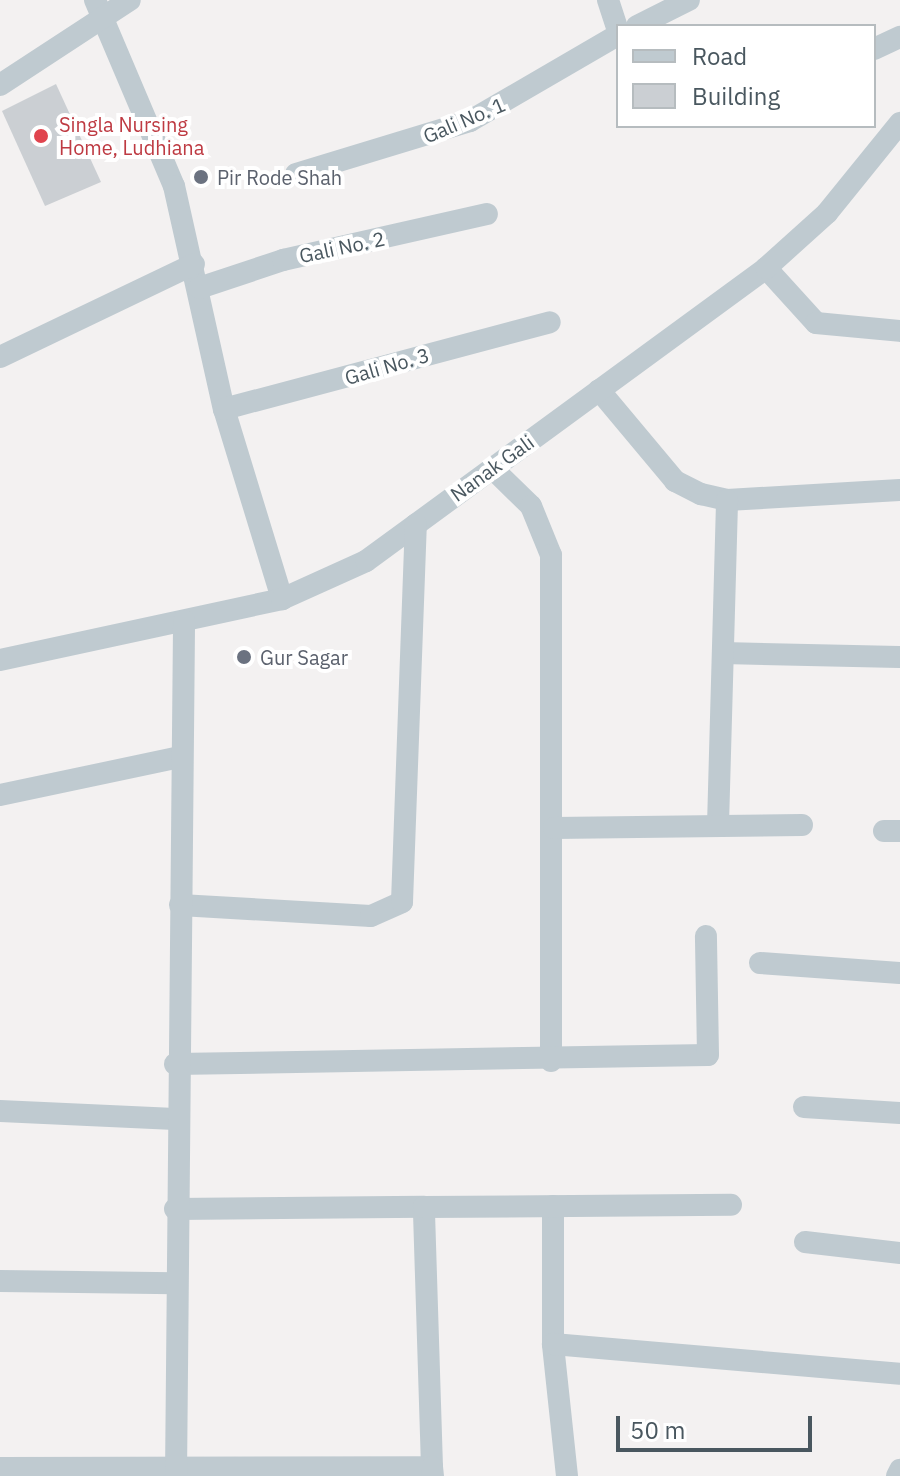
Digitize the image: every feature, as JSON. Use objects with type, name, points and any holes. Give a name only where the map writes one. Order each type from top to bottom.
[{"type":"street","points":[[0,85],[98,8],[130,0]]},
{"type":"street","points":[[608,0],[616,26]]},
{"type":"street","points":[[641,24],[689,0]]},
{"type":"street","points":[[98,8],[161,148],[194,264],[224,409],[282,599]]},
{"type":"street","name":"Gali No. 1","points":[[296,174],[470,121],[616,34]]},
{"type":"street","points":[[876,48],[900,37]]},
{"type":"street","name":"Nanak Gali","points":[[0,660],[282,599],[366,561],[766,268],[827,213],[900,123]]},
{"type":"street","name":"Gali No. 2","points":[[199,288],[283,260],[487,214]]},
{"type":"street","points":[[0,357],[194,264]]},
{"type":"street","points":[[766,268],[816,323],[900,331]]},
{"type":"street","name":"Gali No. 3","points":[[224,409],[550,322]]},
{"type":"street","points":[[599,390],[675,481],[727,500],[900,490]]},
{"type":"street","points":[[492,468],[531,506],[551,555],[554,828],[551,1061]]},
{"type":"street","points":[[718,825],[727,500]]},
{"type":"street","points":[[180,905],[371,916],[402,902],[416,524]]},
{"type":"street","points":[[175,1472],[175,1064],[184,621]]},
{"type":"street","points":[[723,653],[899,657]]},
{"type":"street","points":[[0,795],[181,757]]},
{"type":"street","points":[[554,828],[802,825]]},
{"type":"street","points":[[175,1064],[551,1061],[708,1055],[706,936]]},
{"type":"street","points":[[760,963],[900,973]]},
{"type":"street","points":[[804,1107],[900,1113]]},
{"type":"street","points":[[0,1111],[175,1119]]},
{"type":"street","points":[[175,1209],[731,1205]]},
{"type":"street","points":[[553,1206],[553,1344],[567,1476]]},
{"type":"street","points":[[0,1468],[432,1472],[424,1207]]},
{"type":"street","points":[[805,1242],[900,1253]]},
{"type":"street","points":[[0,1281],[175,1283]]},
{"type":"street","points":[[553,1344],[900,1374]]},
{"type":"street","points":[[897,1476],[900,1470]]},
{"type":"building","points":[[56,84],[101,182],[45,206],[2,111]]},
{"type":"place","name":"Singla Nursing Home, Ludhiana","points":[[41,136]]},
{"type":"place","name":"Pir Rode Shah","points":[[201,177]]},
{"type":"place","name":"Gur Sagar","points":[[244,657]]}]
